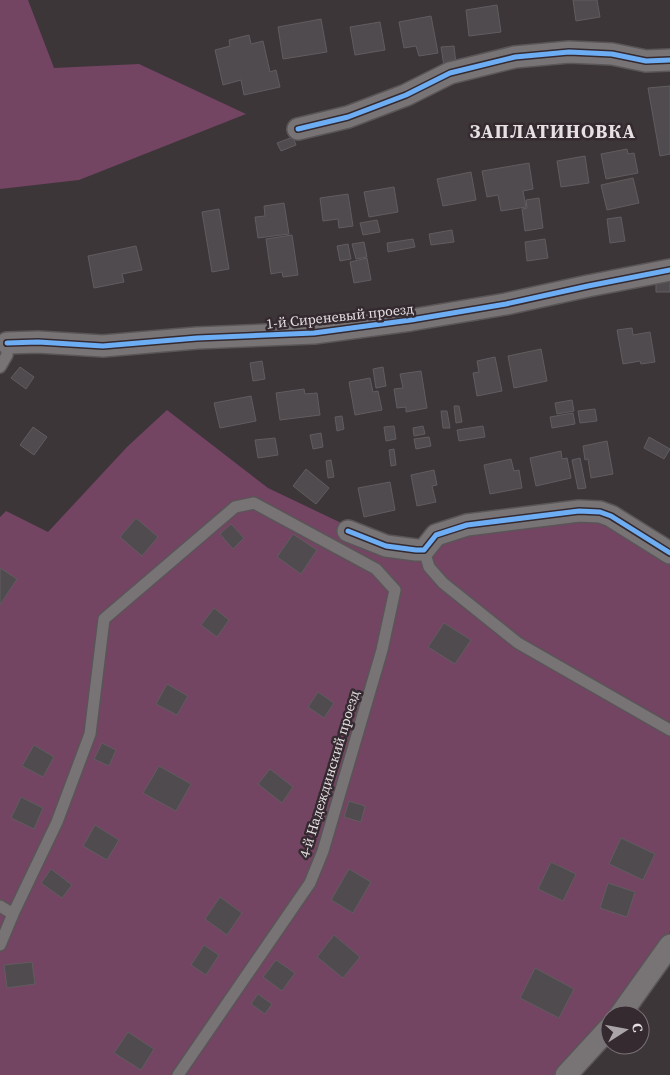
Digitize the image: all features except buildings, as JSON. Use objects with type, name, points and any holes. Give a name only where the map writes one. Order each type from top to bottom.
[{"type":"street","points":[[298,129],[348,117],[406,95],[450,73],[515,57],[569,52],[612,54],[646,61],[670,60]]},
{"type":"street","name":"1-й Сиреневый проезд","points":[[4,344],[38,342],[104,346],[197,338],[314,333],[411,320],[506,304],[670,270]]},
{"type":"street","points":[[348,531],[386,546],[424,550],[436,536],[467,525],[579,511],[600,512],[611,516],[670,553]]},
{"type":"street","points":[[627,1005],[670,945]]},
{"type":"street","points":[[566,1075],[600,1038]]},
{"type":"lane","points":[[0,367],[7,355],[4,344]]},
{"type":"lane","name":"4-й Надеждинский проезд","points":[[13,914],[58,822],[90,734],[104,619],[235,507],[254,503],[376,569],[395,590],[382,650],[324,851],[310,883],[178,1075]]},
{"type":"lane","points":[[424,550],[429,567],[443,583],[518,643],[670,730]]},
{"type":"lane","points":[[0,906],[13,914],[0,944]]},
{"type":"shaded area","points":[[0,0],[28,0],[54,68],[139,64],[246,114],[79,180],[0,189]]},
{"type":"shaded area","points":[[167,410],[268,488],[379,541],[439,544],[469,533],[599,519],[670,562],[670,932],[617,1005],[600,1005],[600,1026],[555,1075],[0,1075],[0,517],[6,511],[48,532],[127,447]]},
{"type":"cycle path","points":[[298,129],[348,117],[406,95],[450,73],[515,57],[569,52],[612,54],[646,61],[670,60]]},
{"type":"cycle path","points":[[7,343],[38,342],[103,346],[197,338],[314,333],[411,320],[506,304],[670,270]]},
{"type":"cycle path","points":[[348,531],[386,546],[424,550],[436,535],[467,525],[579,511],[600,512],[611,516],[670,553]]},
{"type":"district","name":"ЗАПЛАТИНОВКА","points":[[553,131]]}]
